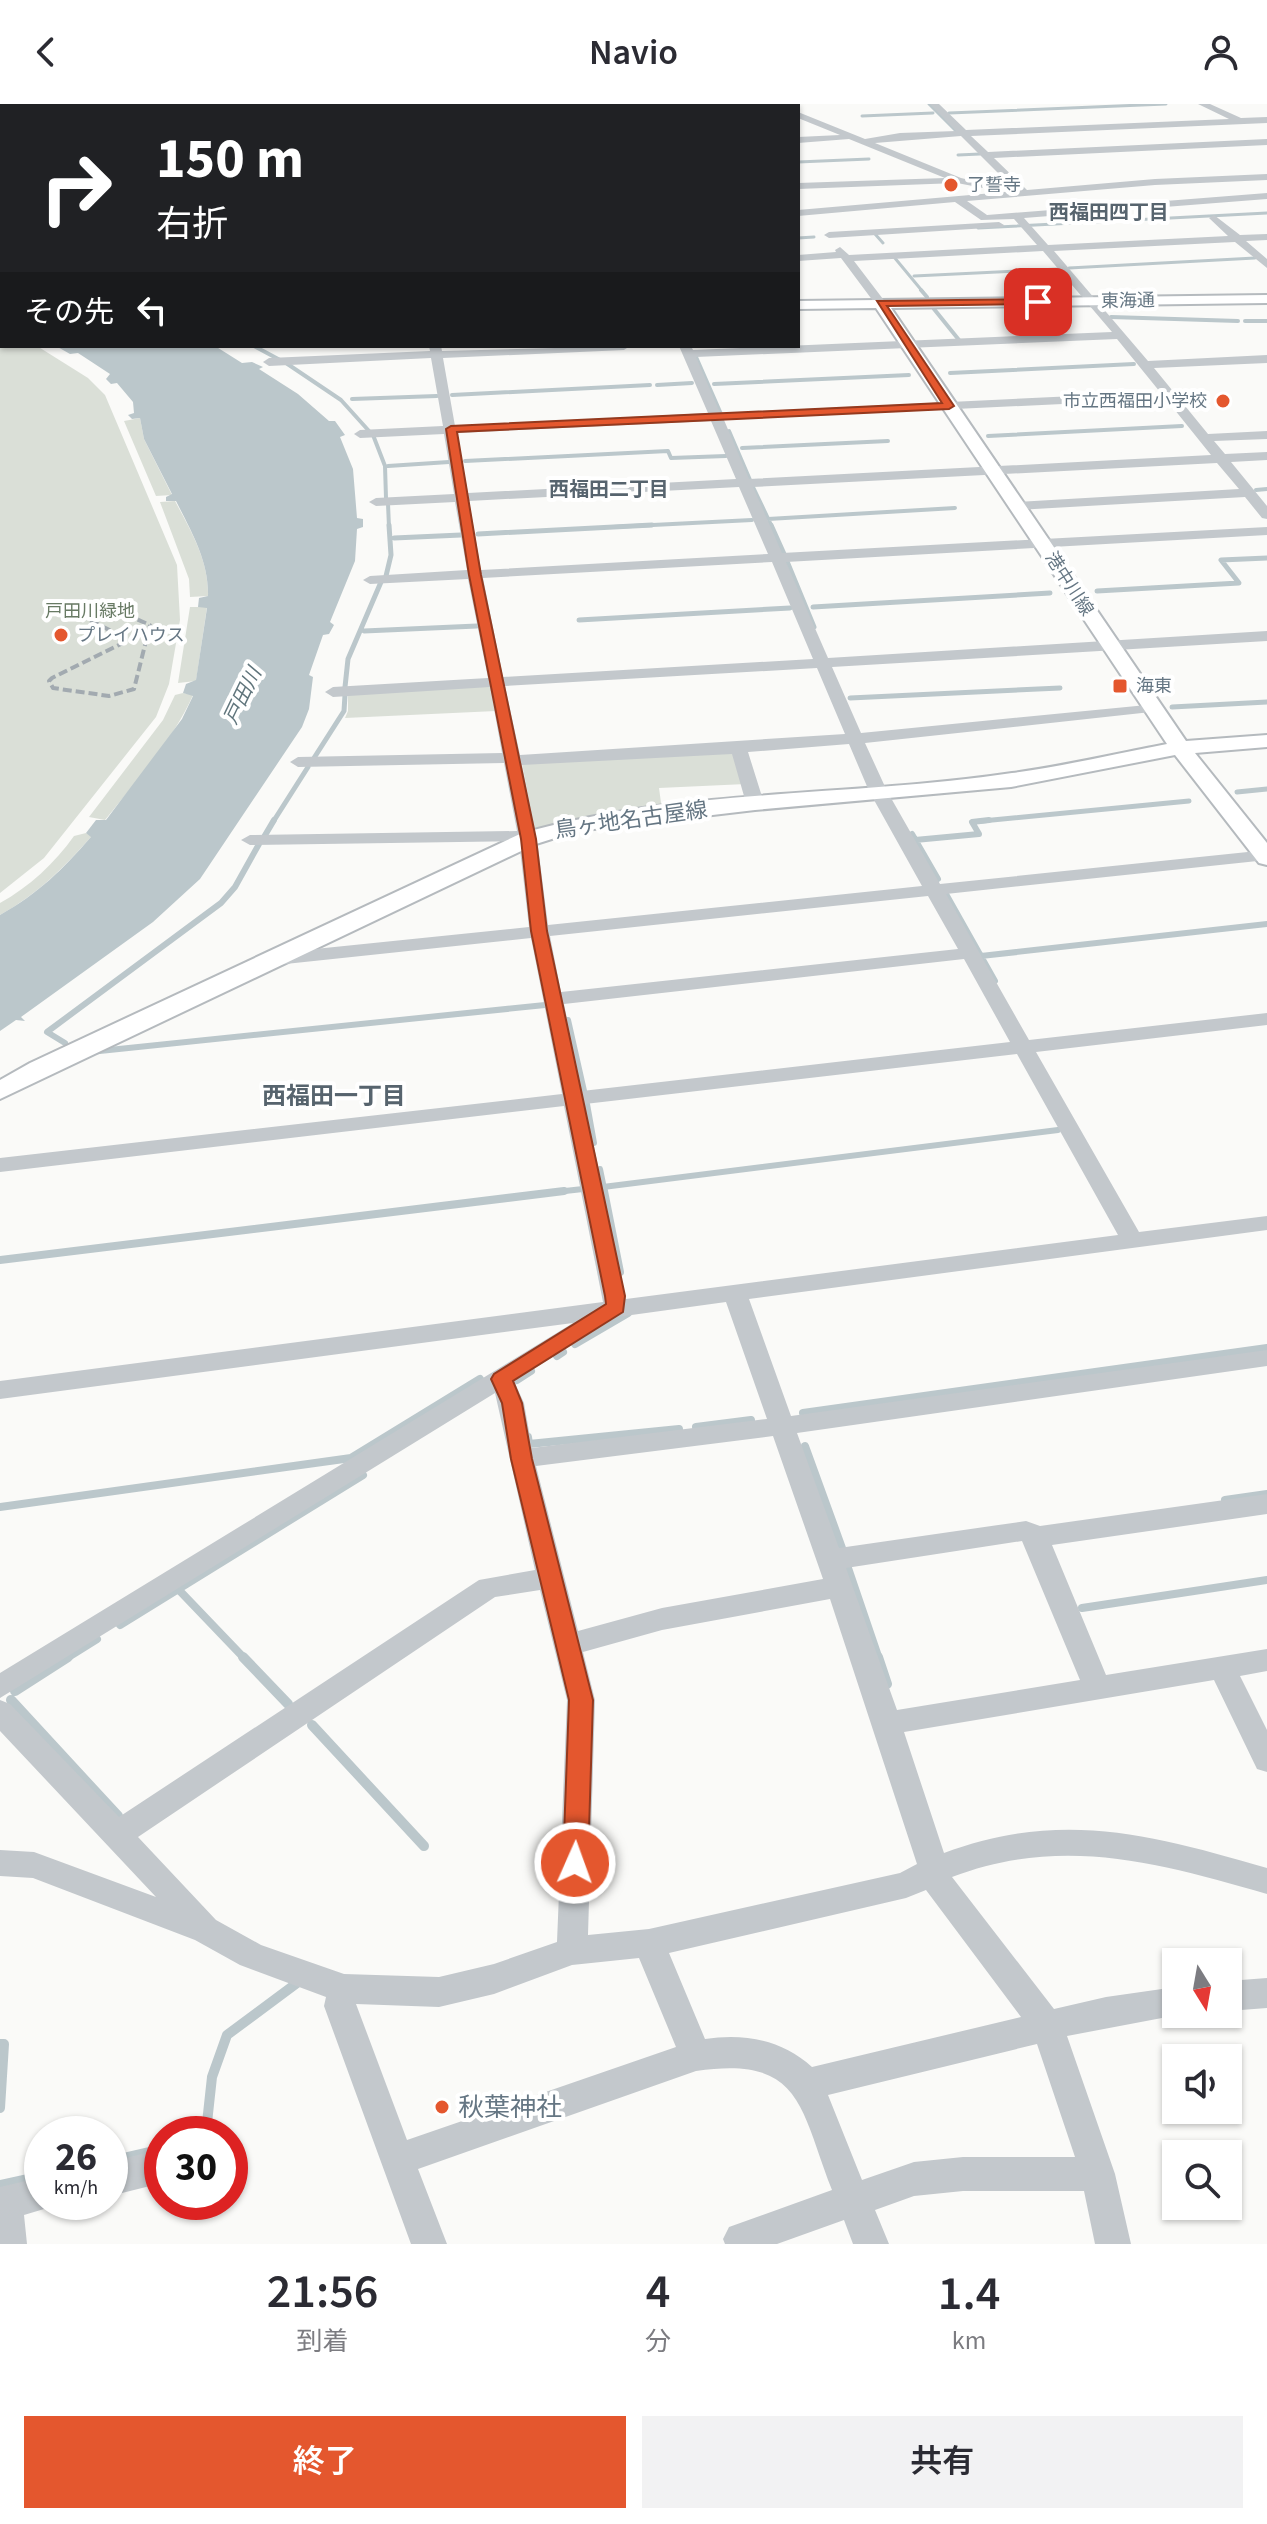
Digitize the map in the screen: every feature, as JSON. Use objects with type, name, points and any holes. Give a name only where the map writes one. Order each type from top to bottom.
[{"type":"main road","name":"東海通","points":[[800,305],[1267,299]]},
{"type":"main road","name":"港中川線","points":[[880,303],[1151,707],[1266,856]]},
{"type":"main road","name":"鳥ヶ地名古屋線","points":[[0,1091],[39,1069],[528,837],[575,825],[755,803],[1011,780],[1180,748],[1267,741]]},
{"type":"street","points":[[934,104],[1024,193]]},
{"type":"street","points":[[1202,104],[1267,132]]},
{"type":"street","points":[[800,116],[958,180],[1024,193]]},
{"type":"street","points":[[800,140],[859,140],[1267,120]]},
{"type":"street","points":[[986,155],[1267,142]]},
{"type":"street","points":[[800,213],[1186,180],[1267,177]]},
{"type":"street","points":[[800,186],[958,180]]},
{"type":"street","points":[[976,185],[996,195]]},
{"type":"street","points":[[800,196],[880,303]]},
{"type":"street","points":[[829,235],[1023,223],[1174,201],[1267,196]]},
{"type":"street","points":[[957,199],[985,218],[1023,223],[1093,301],[1267,515]]},
{"type":"street","points":[[1214,218],[1267,265]]},
{"type":"street","points":[[800,258],[1267,237]]},
{"type":"street","points":[[800,347],[1119,335]]},
{"type":"street","points":[[269,362],[436,350],[530,348]]},
{"type":"street","points":[[780,348],[686,350],[878,791],[1132,1240]]},
{"type":"street","points":[[436,350],[475,575],[528,837],[539,931],[616,1307]]},
{"type":"street","points":[[1145,365],[1267,359]]},
{"type":"street","points":[[360,434],[1168,395]]},
{"type":"street","points":[[1204,438],[1267,435]]},
{"type":"street","points":[[376,502],[1267,456]]},
{"type":"street","points":[[1017,506],[1249,493]]},
{"type":"street","points":[[370,580],[1267,531]]},
{"type":"street","points":[[333,692],[1267,636]]},
{"type":"street","points":[[298,762],[640,756],[739,749],[1151,707]]},
{"type":"street","points":[[739,749],[755,803]]},
{"type":"street","points":[[250,840],[528,837]]},
{"type":"street","points":[[276,959],[1266,856]]},
{"type":"street","points":[[555,999],[970,953]]},
{"type":"street","points":[[0,1165],[1267,1019]]},
{"type":"street","points":[[0,1390],[1267,1223]]},
{"type":"street","points":[[735,1293],[887,1723],[939,1885],[1048,2027],[1098,2174],[1113,2244]]},
{"type":"street","points":[[0,1687],[616,1307]]},
{"type":"street","points":[[521,1459],[1267,1358]]},
{"type":"street","points":[[501,1379],[512,1403],[521,1459],[581,1700],[572,1951]]},
{"type":"street","points":[[1036,1537],[1267,1504]]},
{"type":"street","points":[[829,1560],[1026,1531],[1036,1537],[1097,1687]]},
{"type":"street","points":[[117,1835],[489,1587],[551,1578]]},
{"type":"street","points":[[567,1645],[662,1619],[838,1587]]},
{"type":"street","points":[[887,1723],[1267,1660]]},
{"type":"street","points":[[1222,1667],[1267,1760]]},
{"type":"street","points":[[0,1712],[206,1930]]},
{"type":"street","points":[[0,1863],[34,1865],[206,1930],[251,1955],[344,1989],[439,1992],[494,1979],[572,1951],[649,1943],[906,1885],[935,1868],[1034,1843],[1092,1843],[1147,1848],[1267,1881]]},
{"type":"street","points":[[649,1943],[696,2056]]},
{"type":"street","points":[[344,1989],[340,2006],[429,2244]]},
{"type":"street","points":[[1242,1995],[1267,1993]]},
{"type":"street","points":[[807,2084],[1106,2012],[1162,2004]]},
{"type":"street","points":[[399,2159],[696,2056],[737,2049],[766,2055],[790,2066],[807,2084],[871,2244]]},
{"type":"street","points":[[743,2244],[741,2239],[854,2198],[926,2178],[963,2174],[1098,2174]]},
{"type":"street","points":[[9,2244],[3,2204],[24,2199]]},
{"type":"green space","name":"戸田川緑地","points":[[0,348],[40,348],[88,378],[105,395],[177,565],[180,620],[169,684],[156,717],[44,858],[0,893]]},
{"type":"green space","points":[[140,418],[144,439],[172,495],[156,496],[124,421]]},
{"type":"green space","points":[[175,501],[202,558],[208,596],[190,597],[189,579],[160,502]]},
{"type":"green space","points":[[190,607],[207,607],[196,681],[178,683]]},
{"type":"green space","points":[[491,686],[496,711],[345,718],[348,693]]},
{"type":"green space","points":[[175,695],[193,695],[175,729],[153,760],[105,820],[89,817],[163,720]]},
{"type":"green space","points":[[732,752],[746,784],[659,788],[662,810],[535,832],[522,763]]},
{"type":"green space","points":[[86,833],[92,836],[60,870],[27,898],[0,915],[0,903],[41,874],[74,836]]},
{"type":"water","name":"戸田川","points":[[60,348],[218,348],[242,363],[252,362],[263,367],[259,369],[298,394],[329,421],[335,421],[345,435],[340,437],[353,469],[357,518],[363,519],[363,527],[357,529],[355,561],[330,622],[334,625],[329,634],[323,635],[309,675],[313,677],[309,709],[302,727],[200,879],[153,922],[21,1017],[25,1021],[16,1020],[0,1031],[0,915],[38,889],[80,849],[91,837],[86,833],[96,820],[106,820],[182,719],[193,696],[183,693],[186,684],[196,680],[207,608],[198,607],[199,598],[208,596],[202,558],[176,501],[166,501],[166,497],[172,494],[144,439],[140,418],[132,419],[128,415],[134,413],[133,402],[117,383],[111,384],[106,379],[110,374],[78,353],[70,354]]},
{"type":"waterway","points":[[929,104],[956,131]]},
{"type":"waterway","points":[[949,113],[1166,104]]},
{"type":"waterway","points":[[862,116],[933,113]]},
{"type":"waterway","points":[[958,155],[980,154]]},
{"type":"waterway","points":[[800,162],[869,159]]},
{"type":"waterway","points":[[978,228],[1267,213]]},
{"type":"waterway","points":[[875,234],[883,243]]},
{"type":"waterway","points":[[800,238],[814,237]]},
{"type":"waterway","points":[[894,257],[923,292]]},
{"type":"waterway","points":[[1069,268],[1255,258]]},
{"type":"waterway","points":[[914,276],[1058,269]]},
{"type":"waterway","points":[[921,290],[927,297]]},
{"type":"waterway","points":[[934,309],[959,340]]},
{"type":"waterway","points":[[1111,317],[1238,321]]},
{"type":"waterway","points":[[1245,321],[1267,321]]},
{"type":"waterway","points":[[258,348],[280,360]]},
{"type":"waterway","points":[[696,357],[721,414]]},
{"type":"waterway","points":[[286,363],[341,400],[369,431]]},
{"type":"waterway","points":[[950,373],[1134,364]]},
{"type":"waterway","points":[[714,384],[909,375]]},
{"type":"waterway","points":[[657,385],[692,383]]},
{"type":"waterway","points":[[452,395],[650,385]]},
{"type":"waterway","points":[[352,399],[437,396]]},
{"type":"waterway","points":[[988,436],[1182,426]]},
{"type":"waterway","points":[[729,431],[750,480]]},
{"type":"waterway","points":[[373,435],[385,466],[386,498]]},
{"type":"waterway","points":[[742,448],[888,441]]},
{"type":"waterway","points":[[465,461],[668,451],[671,458],[726,456]]},
{"type":"waterway","points":[[388,466],[449,462]]},
{"type":"waterway","points":[[752,485],[768,519]]},
{"type":"waterway","points":[[1256,490],[1267,489]]},
{"type":"waterway","points":[[388,504],[389,527]]},
{"type":"waterway","points":[[768,519],[955,508]]},
{"type":"waterway","points":[[768,519],[772,527]]},
{"type":"waterway","points":[[626,526],[752,520]]},
{"type":"waterway","points":[[386,576],[391,555],[389,525]]},
{"type":"waterway","points":[[626,526],[652,525]]},
{"type":"waterway","points":[[771,525],[784,554]]},
{"type":"waterway","points":[[478,534],[626,526]]},
{"type":"waterway","points":[[613,527],[626,526]]},
{"type":"waterway","points":[[394,538],[461,535]]},
{"type":"waterway","points":[[1097,591],[1239,583],[1221,560],[1267,558]]},
{"type":"waterway","points":[[786,559],[814,627]]},
{"type":"waterway","points":[[345,687],[348,659],[381,582]]},
{"type":"waterway","points":[[813,607],[1050,593]]},
{"type":"waterway","points":[[579,620],[790,608]]},
{"type":"waterway","points":[[364,631],[477,626]]},
{"type":"waterway","points":[[850,698],[1060,688]]},
{"type":"waterway","points":[[314,758],[344,711],[345,695]]},
{"type":"waterway","points":[[1172,707],[1267,702]]},
{"type":"waterway","points":[[273,822],[308,767]]},
{"type":"waterway","points":[[1237,792],[1267,789]]},
{"type":"waterway","points":[[972,822],[1189,801]]},
{"type":"waterway","points":[[264,837],[274,820]]},
{"type":"waterway","points":[[972,822],[989,820]]},
{"type":"waterway","points":[[915,840],[979,834],[972,822]]},
{"type":"waterway","points":[[912,834],[915,840]]},
{"type":"waterway","points":[[915,840],[938,879]]},
{"type":"waterway","points":[[65,1043],[47,1032],[221,903],[235,887],[259,844]]},
{"type":"waterway","points":[[946,894],[995,981]]},
{"type":"waterway","points":[[981,956],[1267,924]]},
{"type":"waterway","points":[[90,1052],[545,1005]]},
{"type":"waterway","points":[[568,1020],[584,1091]]},
{"type":"waterway","points":[[587,1104],[594,1143]]},
{"type":"waterway","points":[[604,1187],[1058,1130]]},
{"type":"waterway","points":[[600,1169],[604,1187]]},
{"type":"waterway","points":[[604,1187],[605,1193]]},
{"type":"waterway","points":[[554,1192],[583,1189]]},
{"type":"waterway","points":[[554,1192],[564,1191]]},
{"type":"waterway","points":[[604,1191],[620,1272]]},
{"type":"waterway","points":[[0,1260],[554,1192]]},
{"type":"waterway","points":[[547,1193],[554,1192]]},
{"type":"waterway","points":[[575,1344],[628,1313]]},
{"type":"waterway","points":[[803,1413],[1267,1348]]},
{"type":"waterway","points":[[557,1356],[563,1352]]},
{"type":"waterway","points":[[517,1380],[531,1371]]},
{"type":"waterway","points":[[0,1507],[351,1458],[480,1379]]},
{"type":"waterway","points":[[696,1427],[751,1420]]},
{"type":"waterway","points":[[528,1437],[529,1444],[679,1429]]},
{"type":"waterway","points":[[805,1446],[842,1548]]},
{"type":"waterway","points":[[178,1589],[363,1475]]},
{"type":"waterway","points":[[1225,1500],[1267,1494]]},
{"type":"waterway","points":[[847,1565],[879,1659]]},
{"type":"waterway","points":[[1082,1608],[1267,1580]]},
{"type":"waterway","points":[[120,1625],[178,1589]]},
{"type":"waterway","points":[[178,1589],[245,1659]]},
{"type":"waterway","points":[[65,1659],[97,1639]]},
{"type":"waterway","points":[[15,1691],[68,1657]]},
{"type":"waterway","points":[[243,1657],[288,1704]]},
{"type":"waterway","points":[[878,1657],[887,1684]]},
{"type":"waterway","points":[[11,1700],[118,1816]]},
{"type":"waterway","points":[[312,1725],[424,1846]]},
{"type":"waterway","points":[[208,2116],[212,2077],[227,2035],[297,1983]]},
{"type":"waterway","points":[[0,2044],[4,2044],[0,2108]]},
{"type":"waterway","points":[[128,2157],[144,2153]]},
{"type":"waterway","points":[[0,2185],[24,2180]]},
{"type":"railway","points":[[102,604],[150,625],[134,689],[109,696],[53,688],[49,681],[52,678],[123,643],[121,636],[78,614],[87,606],[102,604]]},
{"type":"place","name":"了誓寺","points":[[951,185]]},
{"type":"place","name":"市立西福田小学校","points":[[1223,401]]},
{"type":"place","name":"プレイハウス","points":[[61,635]]},
{"type":"place","name":"海東","points":[[1120,686]]},
{"type":"place","name":"秋葉神社","points":[[442,2107]]},
{"type":"district","name":"西福田四丁目","points":[[1109,213]]},
{"type":"district","name":"西福田二丁目","points":[[609,490]]},
{"type":"district","name":"西福田一丁目","points":[[334,1096]]},
{"type":"route","points":[[575,1863],[581,1700],[521,1459],[512,1403],[501,1379],[616,1307],[539,931],[528,839],[475,575],[451,429],[949,406],[880,303],[1038,302]]}]
